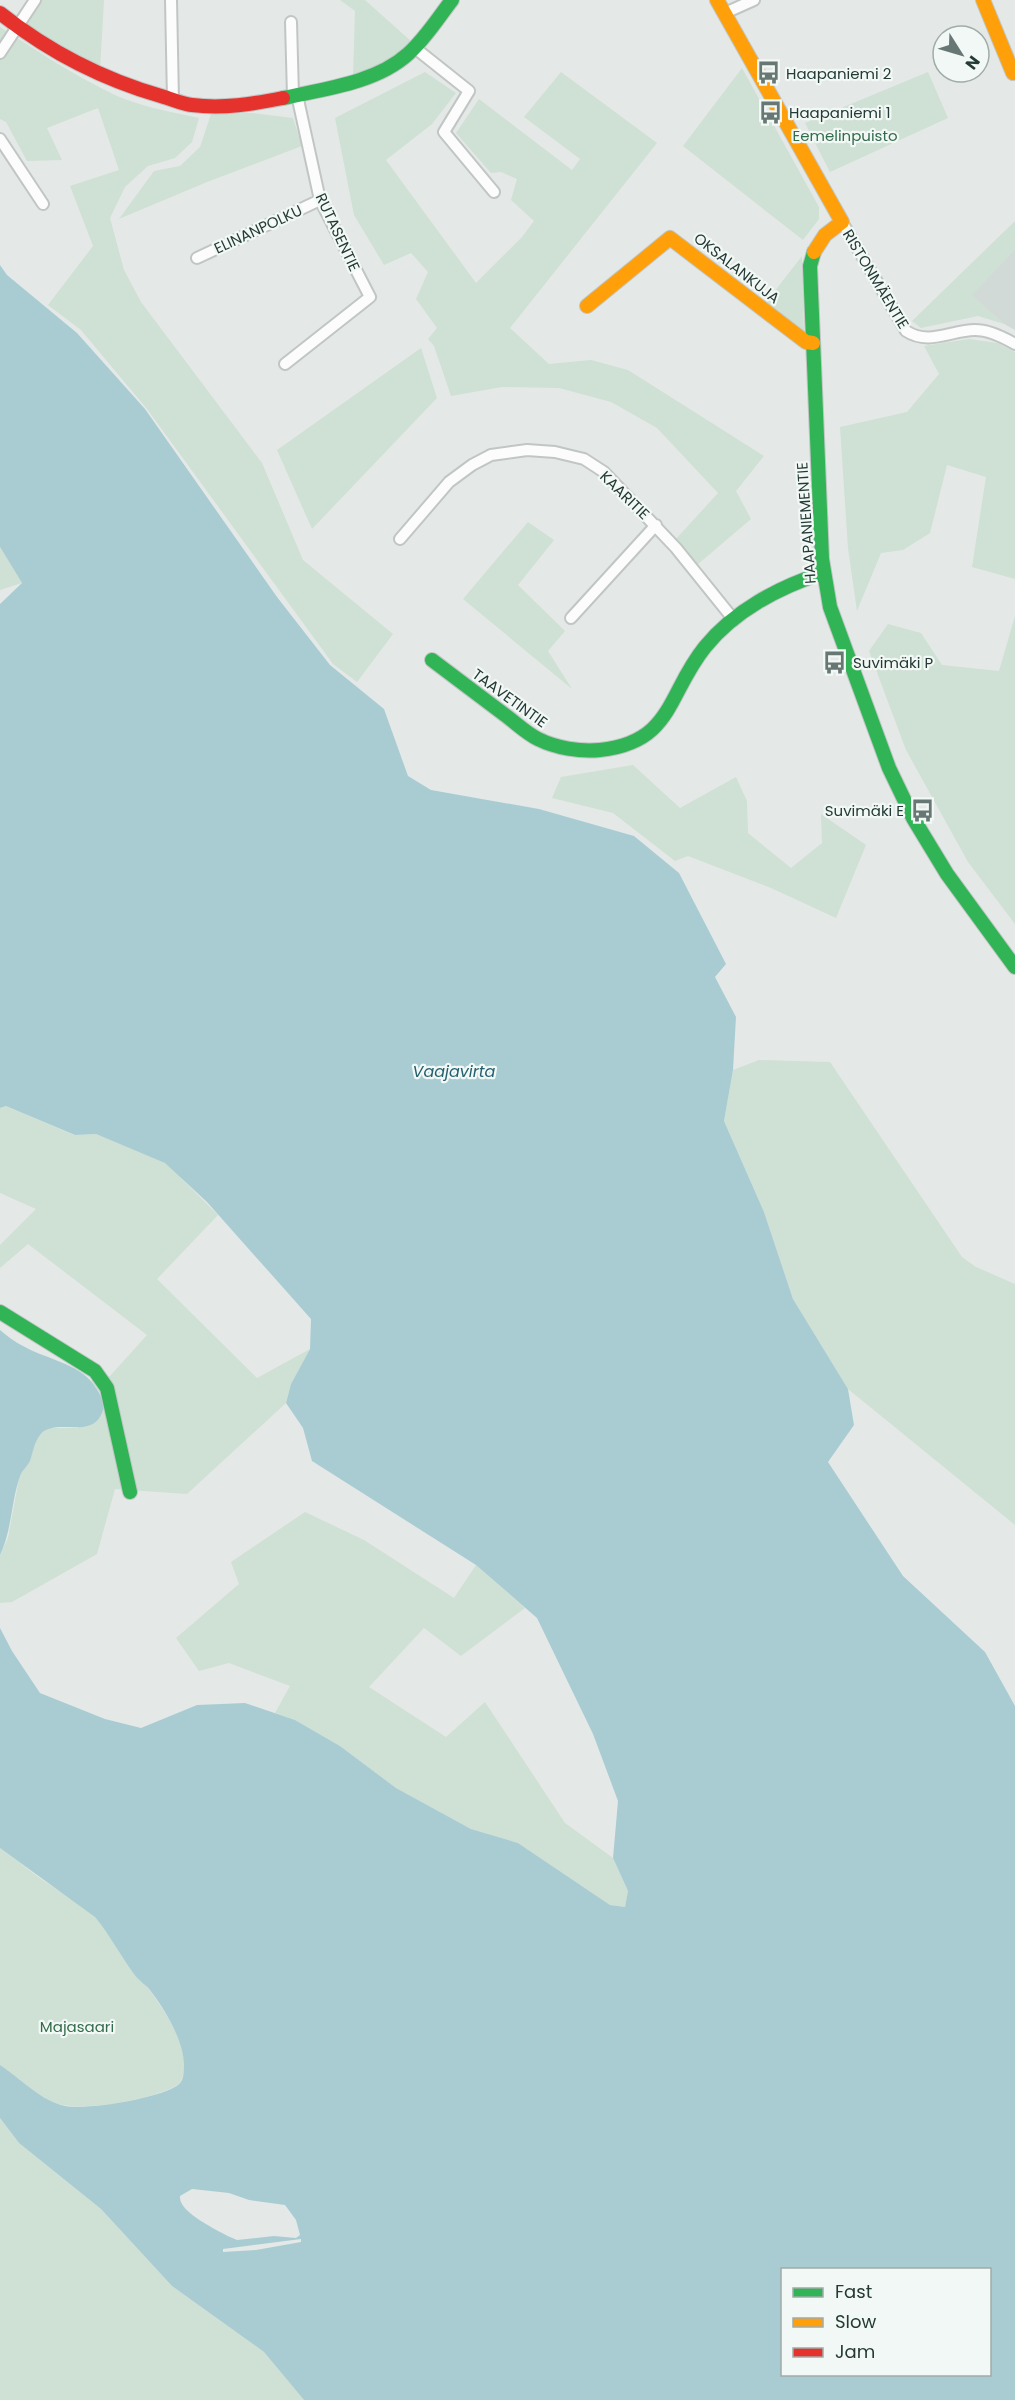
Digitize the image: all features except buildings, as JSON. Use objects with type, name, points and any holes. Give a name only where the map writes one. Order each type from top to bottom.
[{"type":"street","points":[[0,52],[35,0]]},
{"type":"street","points":[[171,0],[173,100]]},
{"type":"street","points":[[0,13],[17,28],[55,52],[120,84],[190,105],[247,105],[295,96],[386,70],[415,48],[452,0]]},
{"type":"street","points":[[717,0],[842,222]]},
{"type":"street","points":[[725,13],[754,0]]},
{"type":"street","points":[[983,0],[1013,73]]},
{"type":"street","name":"RUTASENTIE","points":[[285,364],[370,297],[320,200],[295,96],[291,22]]},
{"type":"street","points":[[415,48],[469,91],[444,132],[494,192]]},
{"type":"street","points":[[0,139],[43,204]]},
{"type":"street","name":"ELINANPOLKU","points":[[197,258],[320,200]]},
{"type":"street","name":"HAAPANIEMENTIE","points":[[842,222],[822,237],[812,256],[810,266],[824,573],[830,607],[889,768],[913,818],[960,893],[1015,967]]},
{"type":"street","name":"RISTONMÄENTIE","points":[[842,222],[906,331],[924,338],[963,331],[981,331],[1000,336],[1015,344]]},
{"type":"street","name":"OKSALANKUJA","points":[[587,306],[670,238],[806,342],[813,343]]},
{"type":"street","name":"KAARITIE","points":[[400,539],[449,482],[472,465],[491,455],[527,450],[555,452],[584,459],[604,472],[656,525],[734,620]]},
{"type":"street","points":[[571,618],[656,525]]},
{"type":"street","name":"TAAVETINTIE","points":[[432,660],[536,738],[552,746],[572,750],[626,747],[644,739],[662,720],[672,705],[688,670],[706,646],[734,620],[782,588],[824,573]]},
{"type":"street","points":[[0,1312],[95,1371],[106,1388],[130,1492]]},
{"type":"shaded area","points":[[1015,249],[1015,330],[1004,324],[971,295]]},
{"type":"green space","points":[[40,0],[104,0],[100,71],[23,27]]},
{"type":"green space","points":[[340,0],[365,0],[412,42],[397,57],[353,76],[355,11]]},
{"type":"green space","points":[[0,27],[42,54],[115,95],[146,106],[199,118],[192,142],[175,158],[148,166],[125,187],[110,218],[124,270],[141,302],[262,463],[303,560],[393,634],[357,682],[333,664],[147,409],[81,330],[48,305],[93,246],[70,186],[119,170],[98,108],[47,128],[62,160],[27,161],[6,122],[0,119]]},
{"type":"green space","points":[[742,68],[819,207],[819,219],[803,240],[683,146]]},
{"type":"green space","points":[[425,72],[456,93],[432,124],[386,160],[476,283],[522,237],[534,221],[511,200],[517,179],[501,172],[491,173],[456,133],[479,99],[572,170],[580,159],[524,117],[561,72],[657,143],[510,328],[549,364],[591,360],[628,370],[764,456],[736,491],[751,519],[697,565],[676,539],[718,493],[657,428],[611,402],[559,388],[502,387],[451,396],[434,346],[428,339],[437,328],[416,299],[428,272],[411,253],[384,265],[354,215],[335,118]]},
{"type":"green space","name":"Eemelinpuisto","points":[[928,72],[931,84],[933,84],[948,118],[830,172],[805,123]]},
{"type":"green space","points":[[251,113],[293,118],[302,146],[119,219],[154,171],[180,166],[200,147],[211,114]]},
{"type":"green space","points":[[1015,221],[1015,249],[972,295],[1004,324],[978,316],[921,328],[912,321]]},
{"type":"green space","points":[[802,256],[804,335],[764,305]]},
{"type":"green space","points":[[969,339],[997,343],[1015,352],[1015,579],[972,567],[986,477],[947,465],[930,533],[903,550],[881,553],[857,611],[848,548],[840,427],[907,412],[939,374],[924,346]]},
{"type":"green space","points":[[421,348],[437,398],[312,529],[277,450]]},
{"type":"green space","points":[[528,522],[554,540],[518,585],[565,631],[548,651],[572,689],[463,599]]},
{"type":"green space","points":[[0,547],[22,583],[0,590]]},
{"type":"green space","points":[[1015,616],[1015,924],[968,862],[906,750],[869,651],[888,624],[921,633],[942,665],[999,671]]},
{"type":"green space","points":[[633,765],[680,808],[736,777],[747,801],[748,833],[791,868],[822,843],[821,814],[866,845],[836,918],[771,888],[688,856],[675,861],[613,813],[552,798],[561,777]]},
{"type":"green space","points":[[759,1060],[830,1062],[962,1257],[976,1267],[1015,1284],[1015,1525],[848,1389],[793,1299],[764,1212],[724,1121],[733,1070]]},
{"type":"green space","points":[[6,1106],[74,1135],[96,1134],[166,1163],[218,1215],[157,1279],[257,1378],[310,1349],[291,1384],[286,1403],[187,1494],[115,1489],[97,1554],[12,1602],[0,1603],[0,1555],[8,1538],[20,1473],[29,1463],[40,1434],[48,1428],[78,1428],[103,1397],[91,1381],[110,1376],[147,1335],[28,1244],[0,1268],[0,1245],[36,1209],[0,1193],[0,1108]]},
{"type":"green space","points":[[305,1512],[364,1540],[454,1598],[476,1565],[525,1608],[461,1656],[424,1628],[369,1687],[446,1737],[485,1702],[565,1823],[613,1858],[628,1891],[625,1907],[610,1905],[518,1843],[471,1829],[396,1788],[340,1746],[295,1720],[275,1713],[290,1686],[229,1663],[199,1671],[176,1638],[239,1584],[231,1562]]},
{"type":"green space","name":"Majasaari","points":[[0,1848],[82,1906],[104,1928],[133,1972],[158,2001],[178,2036],[184,2061],[184,2073],[179,2084],[153,2095],[117,2103],[98,2106],[65,2105],[39,2095],[0,2065]]},
{"type":"green space","points":[[0,2118],[19,2143],[101,2209],[172,2286],[264,2352],[304,2400],[0,2400]]},
{"type":"water","name":"Vaajavirta","points":[[0,265],[7,275],[77,333],[145,409],[277,597],[330,665],[384,709],[408,776],[431,790],[539,809],[634,836],[679,873],[726,964],[715,977],[736,1017],[733,1070],[724,1121],[764,1212],[793,1299],[848,1389],[854,1425],[828,1462],[903,1576],[985,1652],[1015,1706],[1015,2400],[304,2400],[264,2352],[172,2286],[101,2209],[19,2143],[0,2118],[0,2065],[53,2102],[71,2107],[85,2107],[139,2099],[169,2090],[181,2081],[184,2064],[177,2035],[167,2016],[150,1990],[134,1974],[95,1917],[0,1848],[0,1628],[12,1651],[40,1693],[105,1719],[141,1728],[197,1705],[245,1703],[295,1720],[340,1746],[396,1788],[471,1829],[518,1843],[610,1905],[625,1907],[628,1891],[613,1858],[618,1801],[593,1734],[537,1618],[476,1565],[312,1461],[303,1428],[286,1403],[291,1384],[310,1349],[311,1319],[207,1202],[165,1163],[96,1134],[75,1135],[6,1106],[0,1108],[0,604],[22,583],[0,547]],"holes":[[[192,2189],[229,2193],[249,2200],[285,2205],[296,2220],[300,2235],[296,2238],[274,2236],[237,2240],[192,2214],[185,2208],[180,2196]]]},
{"type":"water","points":[[0,1330],[32,1351],[80,1371],[94,1385],[103,1403],[103,1411],[96,1422],[88,1426],[54,1428],[40,1435],[30,1461],[20,1476],[7,1536],[0,1555]]},
{"type":"pier","points":[[301,2239],[301,2242],[256,2250],[223,2252],[223,2249]]},
{"type":"traffic: fast","points":[[283,98],[349,84],[395,64],[408,54],[432,28],[452,0]]},
{"type":"traffic: fast","points":[[814,252],[810,266],[822,559],[830,607],[889,768],[913,818],[947,874],[1015,967]]},
{"type":"traffic: fast","points":[[432,660],[525,731],[545,742],[568,749],[584,750],[600,750],[624,745],[642,737],[655,726],[666,713],[705,647],[729,622],[774,593],[823,573]]},
{"type":"traffic: fast","points":[[0,1312],[95,1371],[107,1388],[130,1492]]},
{"type":"traffic: slow","points":[[717,0],[842,222],[825,235],[814,252]]},
{"type":"traffic: slow","points":[[983,0],[1013,73]]},
{"type":"traffic: slow","points":[[587,306],[670,238],[806,342],[813,343]]},
{"type":"traffic: jam","points":[[0,13],[37,40],[76,62],[118,81],[181,103],[227,106],[283,98]]},
{"type":"place","name":"Haapaniemi 2","points":[[768,73]]},
{"type":"place","name":"Haapaniemi 1","points":[[771,112]]},
{"type":"place","name":"Suvimäki P","points":[[835,662]]},
{"type":"place","name":"Suvimäki E","points":[[922,810]]}]
